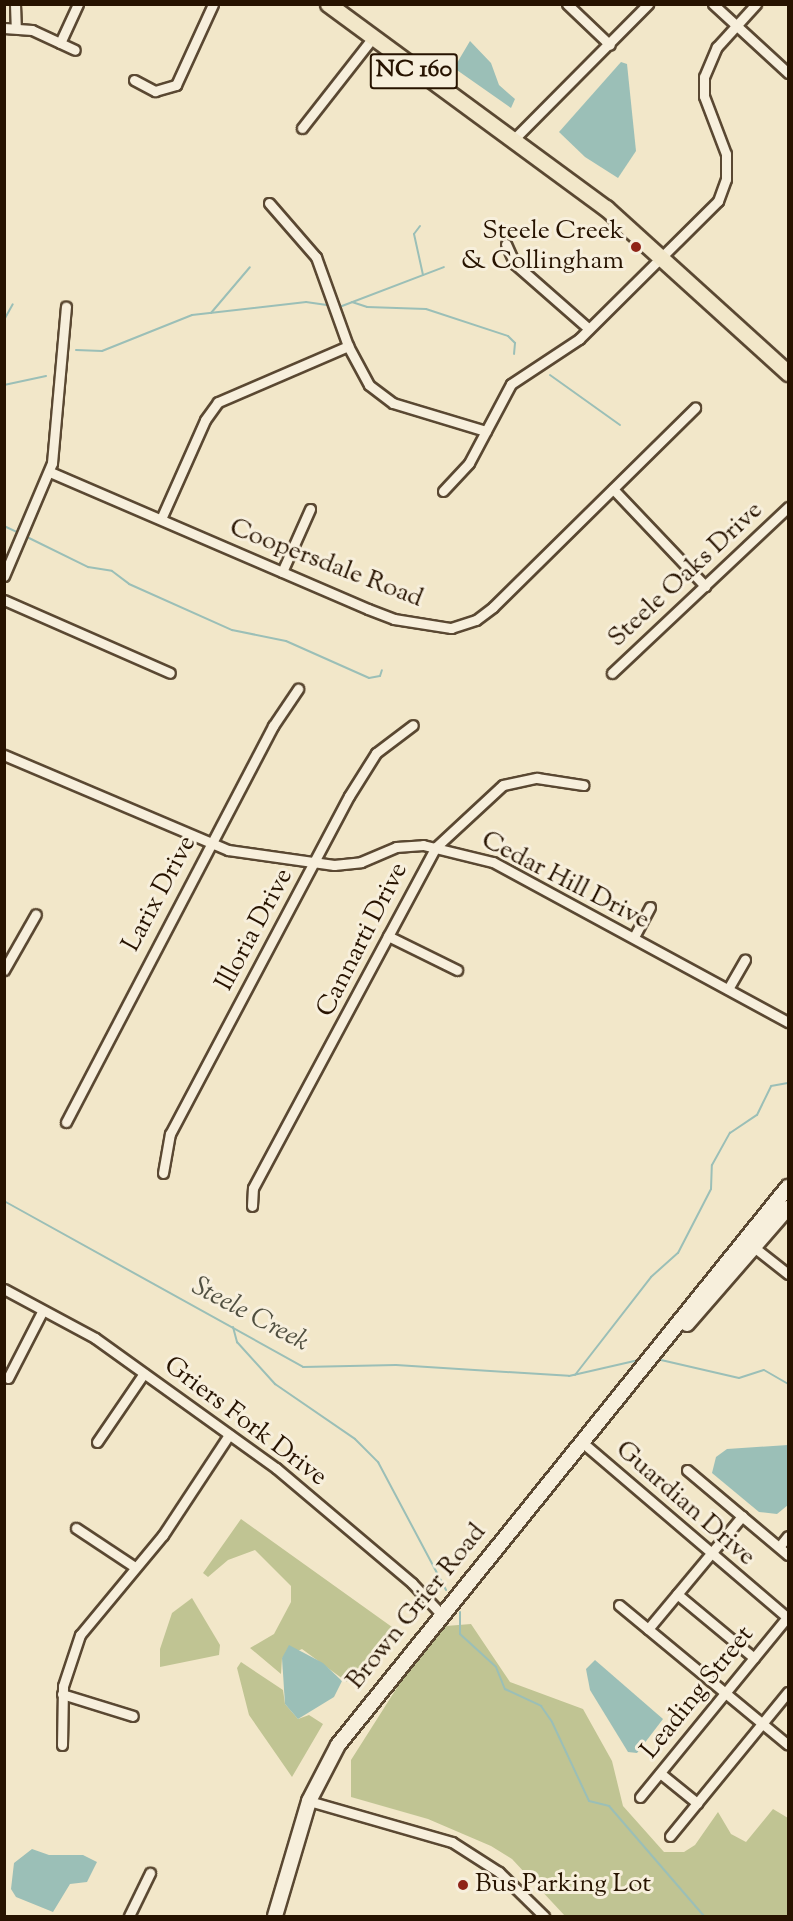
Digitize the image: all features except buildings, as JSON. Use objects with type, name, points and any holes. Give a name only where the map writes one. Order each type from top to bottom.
[{"type":"main road","name":"NC 160","points":[[328,4],[372,40],[589,194],[661,255],[789,373]]},
{"type":"main road","name":"Brown Grier Road","points":[[652,1360],[698,1296],[789,1186]]},
{"type":"main road","points":[[755,1248],[759,1232],[789,1197]]},
{"type":"main road","name":"Brown Grier Road","points":[[275,1917],[309,1801],[338,1745],[441,1614],[652,1360],[789,1208]]},
{"type":"street","points":[[15,4],[16,27]]},
{"type":"street","points":[[60,43],[78,4]]},
{"type":"street","points":[[134,80],[155,91],[176,85],[213,4]]},
{"type":"street","points":[[567,4],[610,45]]},
{"type":"street","points":[[513,140],[610,45],[648,4]]},
{"type":"street","points":[[713,4],[789,73]]},
{"type":"street","points":[[443,490],[469,463],[519,375],[565,350],[589,329],[661,255],[705,216],[723,189],[726,154],[704,96],[704,77],[710,57],[756,4]]},
{"type":"street","points":[[4,28],[16,27],[75,50]]},
{"type":"street","points":[[302,128],[372,40]]},
{"type":"street","points":[[269,203],[316,257],[348,346],[361,374],[384,398],[486,431]]},
{"type":"street","points":[[506,244],[514,264],[589,329]]},
{"type":"street","points":[[4,576],[50,472],[66,307]]},
{"type":"street","points":[[161,519],[205,420],[218,402],[348,346]]},
{"type":"street","name":"Coopersdale Road","points":[[50,472],[394,619],[456,627],[493,607],[695,408]]},
{"type":"street","points":[[613,489],[705,586]]},
{"type":"street","name":"Steele Oaks Drive","points":[[612,673],[789,507]]},
{"type":"street","points":[[282,572],[310,509]]},
{"type":"street","points":[[4,600],[170,673]]},
{"type":"street","name":"Larix Drive","points":[[66,1122],[211,844],[298,689]]},
{"type":"street","name":"Illoria Drive","points":[[163,1173],[170,1134],[363,771],[386,744],[413,725]]},
{"type":"street","name":"Cedar Hill Drive","points":[[4,755],[211,844],[314,863],[346,865],[396,847],[436,847],[493,862],[789,1022]]},
{"type":"street","name":"Cannarti Drive","points":[[252,1206],[253,1188],[436,847],[503,785],[537,778],[583,785]]},
{"type":"street","points":[[634,937],[650,907]]},
{"type":"street","points":[[4,970],[36,914]]},
{"type":"street","points":[[387,936],[457,970]]},
{"type":"street","points":[[728,989],[745,959]]},
{"type":"street","points":[[755,1248],[789,1274]]},
{"type":"street","name":"Griers Fork Drive","points":[[4,1289],[95,1338],[229,1435],[315,1499],[412,1583],[441,1614]]},
{"type":"street","points":[[8,1378],[44,1310]]},
{"type":"street","points":[[97,1442],[144,1373]]},
{"type":"street","points":[[62,1745],[62,1694],[84,1628],[163,1535],[229,1435]]},
{"type":"street","name":"Guardian Drive","points":[[583,1443],[710,1555],[788,1617]]},
{"type":"street","points":[[687,1470],[789,1555]]},
{"type":"street","points":[[648,1629],[742,1516]]},
{"type":"street","points":[[76,1528],[135,1567]]},
{"type":"street","points":[[779,1547],[789,1536]]},
{"type":"street","points":[[677,1594],[754,1658]]},
{"type":"street","points":[[619,1605],[789,1745]]},
{"type":"street","name":"Leading Street","points":[[640,1797],[788,1617]]},
{"type":"street","points":[[670,1836],[789,1692]]},
{"type":"street","points":[[62,1694],[133,1716]]},
{"type":"street","points":[[660,1773],[697,1803]]},
{"type":"street","points":[[309,1801],[452,1842],[499,1872],[544,1917]]},
{"type":"street","points":[[129,1917],[150,1873]]},
{"type":"green space","points":[[241,1519],[392,1627],[347,1682],[302,1649],[282,1658],[281,1674],[250,1648],[274,1634],[291,1602],[291,1586],[255,1550],[228,1560],[208,1577],[203,1573]]},
{"type":"green space","points":[[192,1598],[220,1645],[219,1655],[160,1667],[160,1649],[172,1613]]},
{"type":"green space","points":[[471,1624],[510,1682],[583,1709],[612,1761],[623,1806],[664,1852],[684,1852],[695,1845],[718,1812],[731,1834],[746,1842],[773,1809],[788,1818],[788,1916],[565,1916],[512,1859],[491,1846],[428,1819],[351,1797],[351,1760],[412,1664],[446,1626]]},
{"type":"green space","points":[[241,1662],[283,1690],[285,1704],[298,1719],[309,1715],[323,1724],[292,1777],[249,1715],[237,1668]]},
{"type":"water","points":[[470,41],[491,63],[499,85],[515,99],[511,108],[454,68]]},
{"type":"water","points":[[621,62],[627,64],[636,151],[618,178],[585,157],[559,132]]},
{"type":"water","points":[[788,1445],[788,1505],[777,1514],[759,1512],[712,1473],[716,1457],[727,1449]]},
{"type":"water","points":[[289,1645],[323,1663],[342,1681],[334,1697],[298,1719],[285,1704],[282,1658]]},
{"type":"water","points":[[595,1660],[663,1719],[637,1753],[628,1752],[590,1690],[586,1669]]},
{"type":"water","points":[[32,1849],[49,1855],[83,1855],[97,1862],[87,1882],[70,1884],[53,1912],[16,1897],[11,1889],[14,1863]]},
{"type":"waterway","points":[[420,226],[414,234],[423,275]]},
{"type":"waterway","points":[[211,313],[250,267]]},
{"type":"waterway","points":[[342,306],[444,267]]},
{"type":"waterway","points":[[76,350],[102,351],[192,315],[306,302],[327,305]]},
{"type":"waterway","points":[[352,302],[367,307],[426,309],[508,336],[515,343],[514,354]]},
{"type":"waterway","points":[[4,320],[13,304]]},
{"type":"waterway","points":[[550,375],[620,425]]},
{"type":"waterway","points":[[4,385],[46,376]]},
{"type":"waterway","points":[[4,526],[17,532]]},
{"type":"waterway","points":[[29,538],[88,567],[112,571],[129,584],[232,630],[286,641],[369,678],[380,676],[382,670]]},
{"type":"waterway","points":[[575,1375],[651,1277],[678,1253],[711,1189],[712,1165],[730,1133],[757,1115],[771,1086],[788,1083]]},
{"type":"waterway","name":"Steele Creek","points":[[4,1201],[303,1367],[396,1365],[569,1376],[643,1359]]},
{"type":"waterway","points":[[233,1327],[237,1342],[275,1384],[355,1439],[378,1462],[446,1590]]},
{"type":"waterway","name":"Steele Creek","points":[[661,1360],[739,1378],[764,1370],[788,1384]]},
{"type":"waterway","points":[[460,1612],[460,1634],[496,1667],[505,1689],[541,1706],[552,1722],[589,1801],[609,1806],[704,1916]]},
{"type":"place","name":"Steele Creek & Collingham","points":[[636,247]]},
{"type":"place","name":"Bus Parking Lot","points":[[463,1885]]}]
